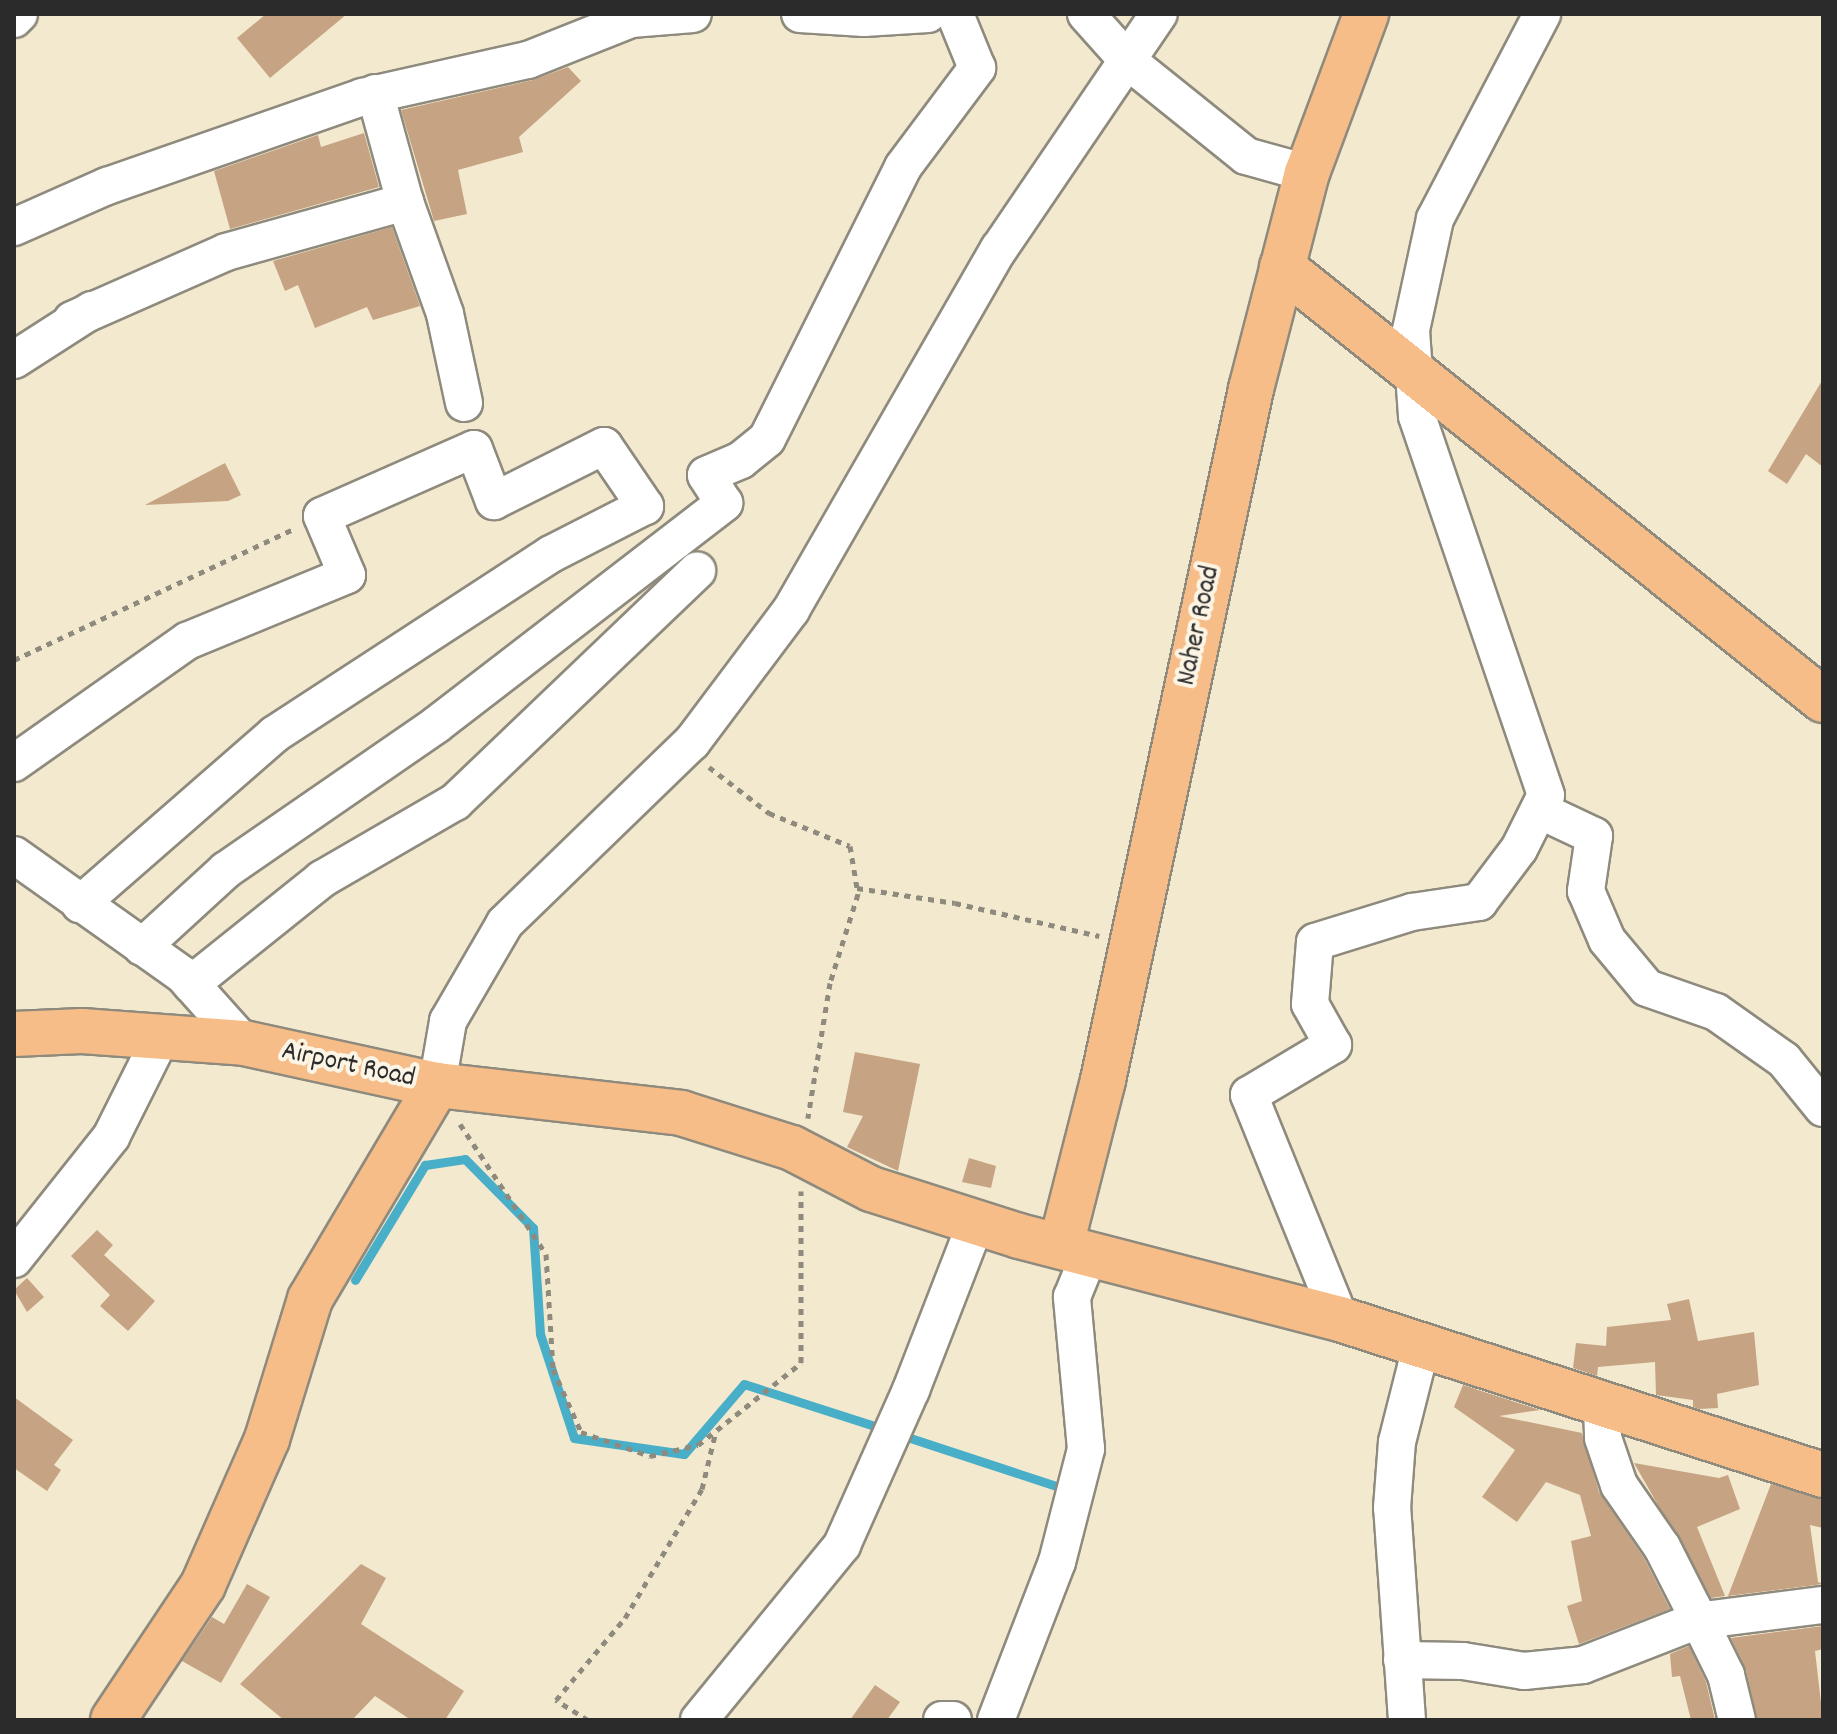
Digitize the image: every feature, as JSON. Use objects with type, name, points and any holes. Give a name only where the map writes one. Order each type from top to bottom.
[{"type":"main road","name":"Naher Road","points":[[1076,1249],[1132,942],[1251,389],[1307,173],[1366,14]]},
{"type":"main road","points":[[1282,267],[1823,700]]},
{"type":"main road","name":"Airport Road","points":[[14,1034],[82,1031],[244,1043],[437,1085],[681,1113],[807,1156],[871,1189],[976,1222],[1340,1319],[1823,1475]]},
{"type":"main road","points":[[113,1720],[203,1585],[267,1439],[310,1299],[437,1085]]},
{"type":"street","points":[[14,19],[19,14]]},
{"type":"street","points":[[14,227],[231,140],[375,93],[528,60],[631,19],[693,14]]},
{"type":"street","points":[[800,14],[864,18],[928,14]]},
{"type":"street","points":[[142,947],[226,870],[436,725],[724,503],[706,475],[741,460],[767,439],[903,167],[977,68],[955,14]]},
{"type":"street","points":[[1086,14],[1128,61],[1246,156],[1307,173]]},
{"type":"street","points":[[437,1085],[448,1021],[505,923],[685,748],[791,610],[999,249],[1159,14]]},
{"type":"street","points":[[1340,1319],[1249,1095],[1333,1045],[1310,1004],[1315,942],[1412,912],[1479,902],[1519,849],[1546,795],[1417,416],[1411,330],[1435,219],[1542,14]]},
{"type":"street","points":[[375,93],[405,202],[433,271],[464,403]]},
{"type":"street","points":[[14,360],[82,315],[226,252],[405,202]]},
{"type":"street","points":[[14,763],[187,641],[347,575],[322,516],[474,449],[494,501],[604,446],[645,506],[537,562],[275,734],[80,904]]},
{"type":"street","points":[[191,984],[322,879],[455,802],[697,571]]},
{"type":"street","points":[[1539,810],[1594,836],[1586,891],[1607,940],[1647,988],[1716,1012],[1784,1060],[1823,1108]]},
{"type":"street","points":[[14,855],[191,984],[244,1043]]},
{"type":"street","points":[[14,1259],[111,1137],[161,1037]]},
{"type":"street","points":[[699,1720],[842,1545],[911,1390],[976,1222]]},
{"type":"street","points":[[996,1720],[1057,1562],[1086,1449],[1072,1297],[1076,1249]]},
{"type":"street","points":[[1407,1720],[1392,1508],[1397,1442],[1421,1347]]},
{"type":"street","points":[[1602,1406],[1603,1438],[1619,1485],[1662,1547],[1696,1621],[1726,1675],[1737,1720]]},
{"type":"street","points":[[1402,1660],[1463,1661],[1524,1671],[1583,1665],[1696,1621],[1823,1605]]},
{"type":"street","points":[[942,1720],[953,1720]]},
{"type":"path","points":[[14,660],[322,516]]},
{"type":"path","points":[[437,1085],[484,1166],[546,1254],[553,1369],[581,1432],[650,1456],[698,1445],[801,1363],[800,1196],[807,1156],[808,1093],[857,888],[850,846],[769,813],[685,748]]},
{"type":"path","points":[[857,888],[955,903],[1132,942]]},
{"type":"path","points":[[588,1720],[556,1700],[625,1618],[702,1489],[715,1433]]},
{"type":"building","points":[[266,14],[347,14],[270,78],[237,38]]},
{"type":"building","points":[[568,67],[581,81],[519,137],[523,152],[458,170],[467,214],[434,221],[401,110],[533,80]]},
{"type":"building","points":[[364,133],[379,187],[230,229],[214,171],[318,135],[321,147]]},
{"type":"building","points":[[392,227],[420,306],[373,320],[367,307],[315,328],[298,285],[285,291],[273,261]]},
{"type":"building","points":[[1823,379],[1823,467],[1806,454],[1787,484],[1768,471]]},
{"type":"building","points":[[225,463],[241,495],[228,501],[145,505]]},
{"type":"building","points":[[855,1052],[920,1064],[898,1171],[847,1147],[863,1116],[843,1112]]},
{"type":"building","points":[[969,1158],[996,1166],[991,1188],[962,1182]]},
{"type":"building","points":[[97,1230],[113,1245],[104,1255],[155,1301],[128,1331],[100,1306],[110,1295],[71,1256]]},
{"type":"building","points":[[27,1278],[44,1297],[27,1312],[14,1290]]},
{"type":"building","points":[[1689,1299],[1698,1341],[1754,1332],[1759,1385],[1717,1394],[1718,1408],[1699,1409],[1693,1407],[1693,1400],[1656,1395],[1655,1362],[1598,1367],[1597,1376],[1573,1368],[1576,1343],[1606,1346],[1607,1327],[1671,1320],[1667,1304]]},
{"type":"building","points":[[1463,1385],[1540,1410],[1499,1416],[1582,1433],[1599,1492],[1644,1558],[1670,1609],[1579,1644],[1567,1606],[1582,1601],[1571,1541],[1591,1536],[1580,1495],[1546,1482],[1517,1522],[1482,1497],[1515,1450],[1454,1407]]},
{"type":"building","points":[[14,1397],[73,1440],[54,1465],[61,1470],[47,1491],[14,1468]]},
{"type":"building","points":[[1634,1463],[1719,1478],[1728,1475],[1740,1509],[1697,1527],[1725,1596],[1711,1598]]},
{"type":"building","points":[[1771,1484],[1823,1499],[1823,1528],[1810,1525],[1818,1582],[1823,1584],[1728,1596]]},
{"type":"building","points":[[361,1564],[386,1578],[361,1624],[464,1691],[445,1720],[411,1720],[375,1696],[352,1720],[284,1720],[240,1684]]},
{"type":"building","points":[[247,1584],[270,1597],[221,1683],[182,1661],[212,1617],[224,1624]]},
{"type":"building","points":[[1823,1626],[1823,1649],[1815,1651],[1823,1720],[1757,1720],[1746,1670],[1731,1638]]},
{"type":"building","points":[[1689,1646],[1706,1682],[1715,1720],[1691,1720],[1680,1676],[1672,1677],[1670,1654]]},
{"type":"building","points":[[875,1685],[900,1702],[887,1720],[850,1720]]},
{"type":"waterway","points":[[355,1280],[425,1165],[465,1159],[533,1228],[540,1334],[574,1438],[684,1454],[744,1384],[884,1429]]},
{"type":"waterway","points":[[898,1434],[1062,1488]]}]
